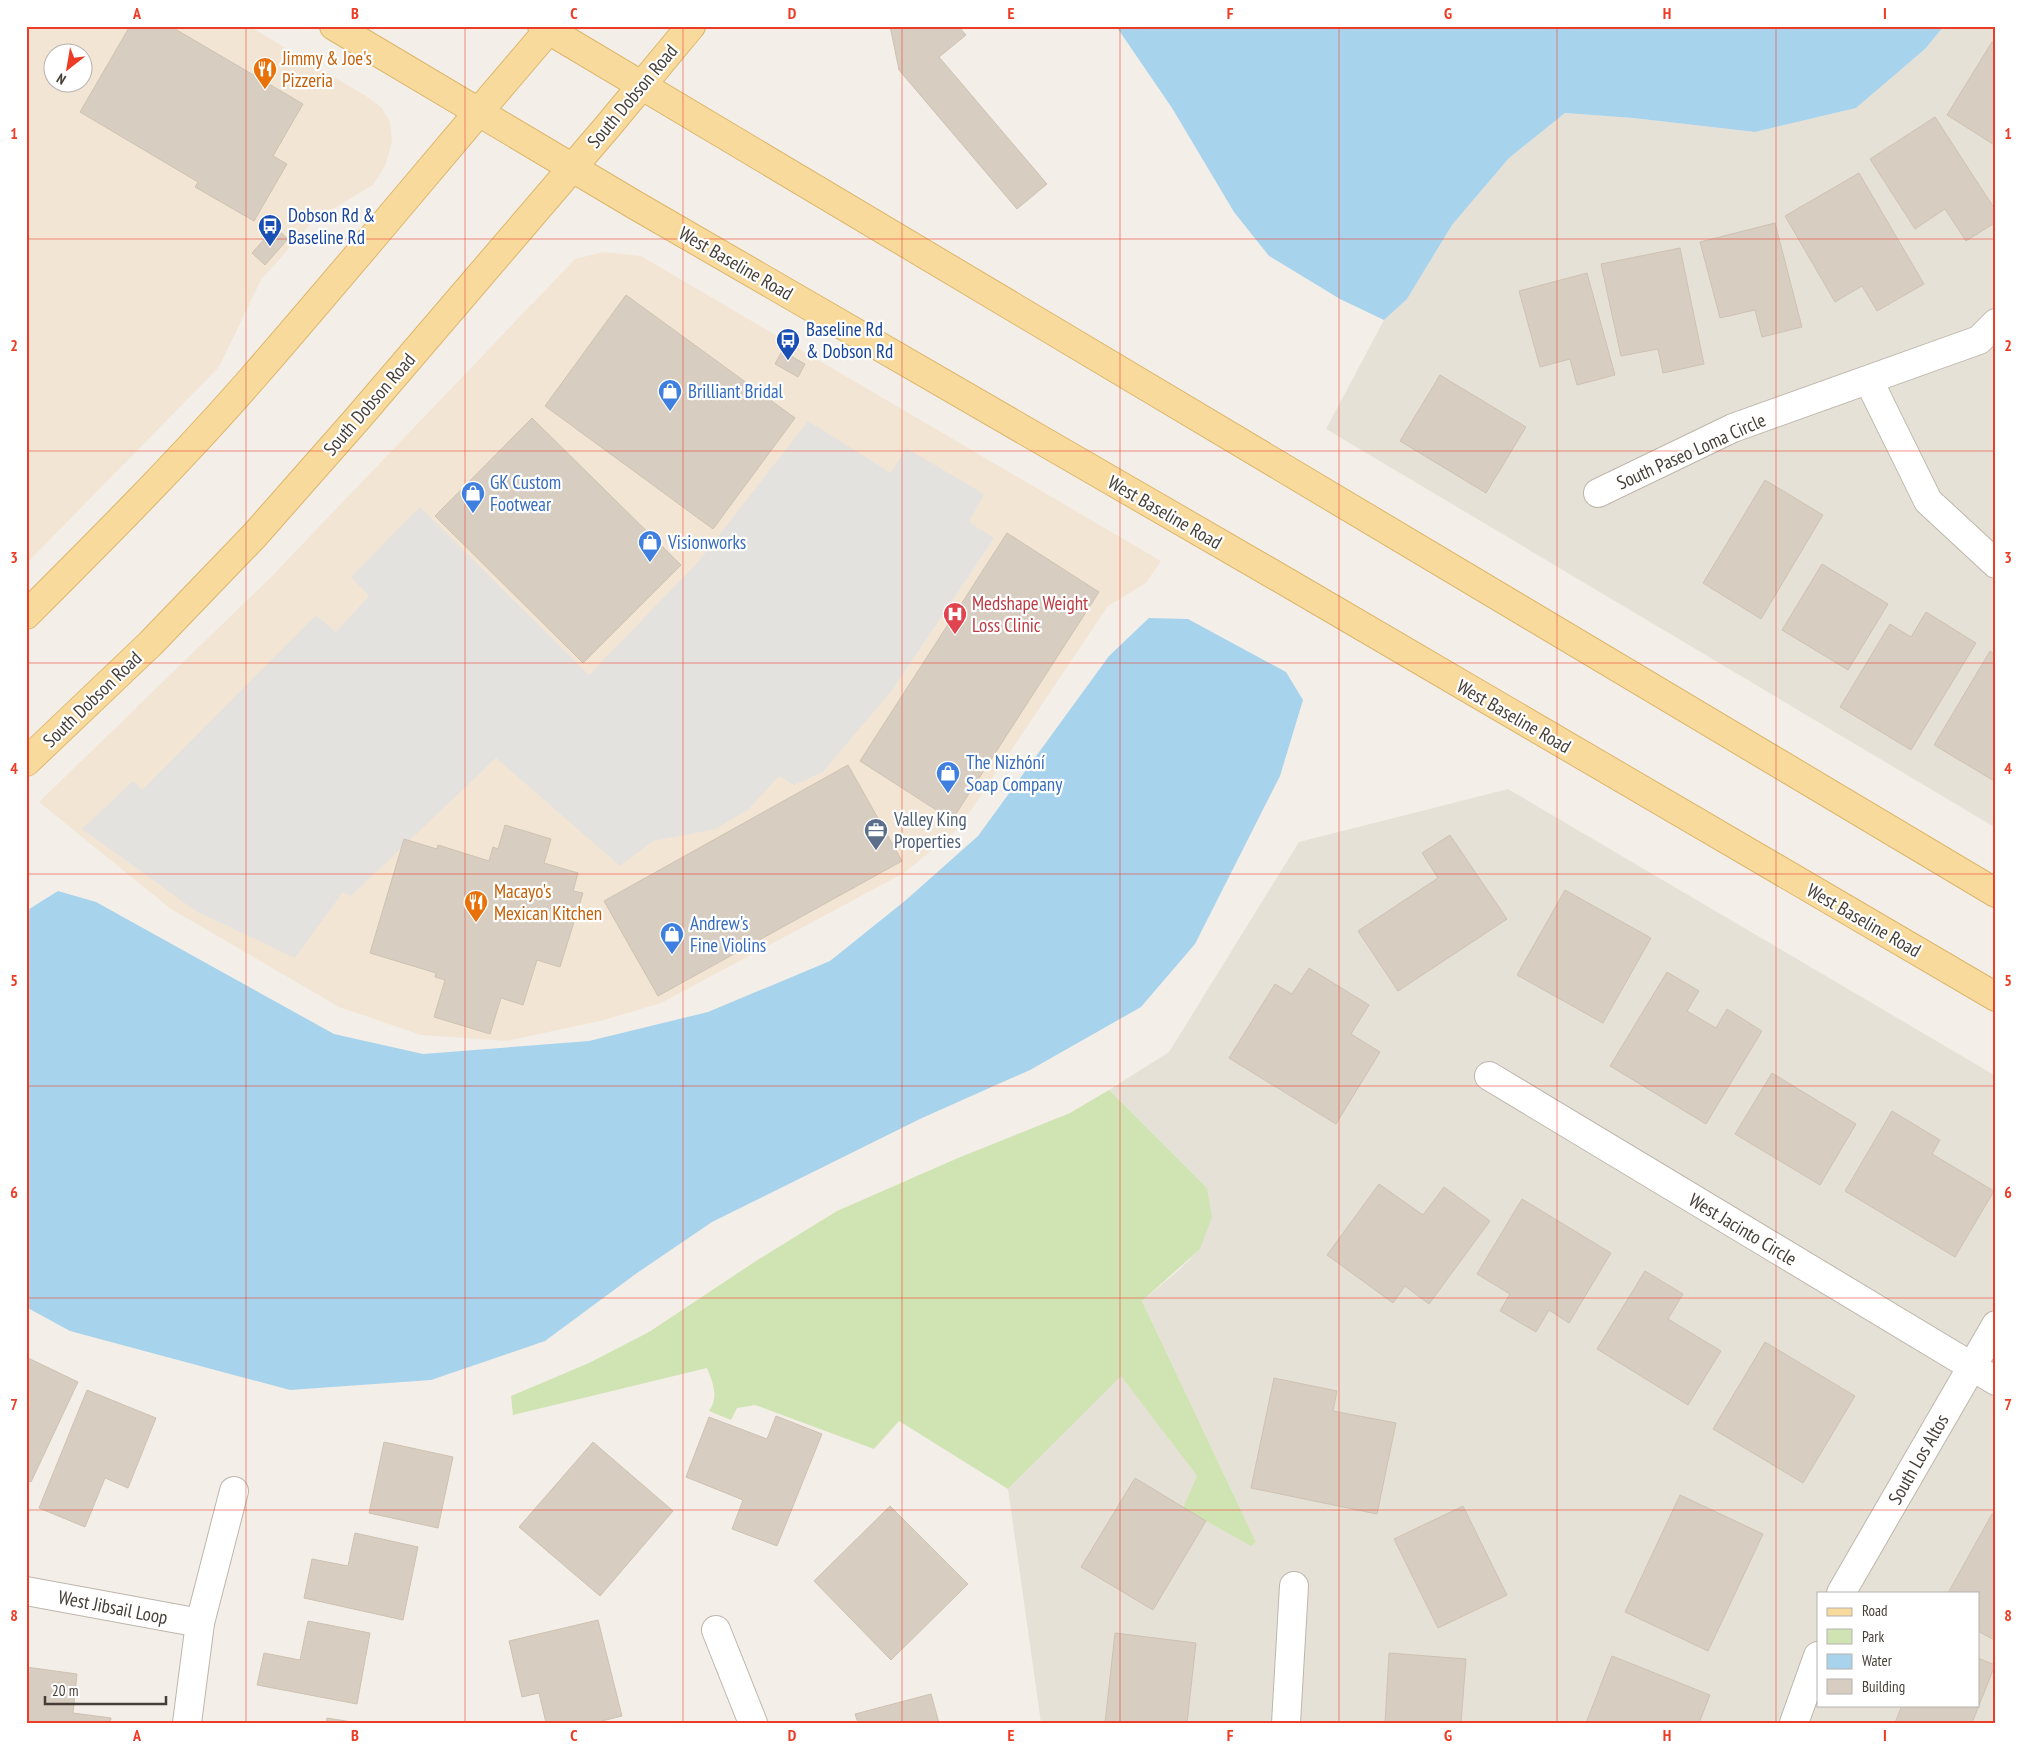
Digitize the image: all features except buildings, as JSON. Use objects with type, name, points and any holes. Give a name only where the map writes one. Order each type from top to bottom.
[{"type":"main road","name":"West Baseline Road","points":[[334,26],[572,168],[1996,997]]},
{"type":"main road","name":"South Dobson Road","points":[[26,762],[150,643],[254,536],[358,418],[643,85],[691,26]]},
{"type":"main road","points":[[26,615],[97,544],[255,375],[548,28],[1996,893]]},
{"type":"street","name":"South Paseo Loma Circle","points":[[1598,493],[1733,428],[1869,381],[1979,340],[1996,323]]},
{"type":"street","points":[[1869,381],[1928,500],[1996,564]]},
{"type":"street","name":"West Jacinto Circle","points":[[1490,1076],[1996,1381]]},
{"type":"street","name":"South Los Altos","points":[[1841,1592],[1996,1325]]},
{"type":"street","points":[[187,1723],[200,1623],[234,1491]]},
{"type":"street","points":[[1286,1723],[1294,1586]]},
{"type":"street","name":"West Jibsail Loop","points":[[26,1591],[200,1623]]},
{"type":"street","points":[[716,1630],[753,1723]]},
{"type":"street","points":[[1794,1723],[1817,1659]]},
{"type":"shaded area","points":[[26,26],[249,26],[366,96],[382,108],[390,122],[392,142],[385,166],[373,185],[314,220],[261,280],[219,367],[26,564]]},
{"type":"shaded area","points":[[1944,26],[1996,26],[1996,828],[1326,429],[1384,320],[1407,299],[1452,225],[1509,158],[1565,113],[1633,118],[1755,132],[1856,108],[1925,49]]},
{"type":"shaded area","points":[[603,252],[641,256],[1161,561],[1146,583],[1108,606],[959,828],[904,873],[661,1003],[604,1020],[507,1041],[421,1035],[339,1007],[171,909],[39,802],[271,577],[575,259]]},
{"type":"shaded area","points":[[808,421],[891,473],[906,448],[984,494],[969,522],[994,538],[893,689],[823,772],[794,785],[779,776],[749,809],[716,829],[653,841],[620,866],[496,758],[351,896],[343,892],[295,958],[196,911],[82,829],[133,781],[142,790],[316,615],[336,632],[369,596],[351,577],[420,507],[589,675],[698,562]]},
{"type":"shaded area","points":[[1508,789],[1996,1076],[1996,1723],[1041,1723],[1008,1489],[1121,1375],[1197,1476],[1256,1542],[1142,1301],[1178,1271],[1200,1249],[1207,1188],[1109,1090],[1169,1052],[1299,842]]},
{"type":"green space","points":[[1109,1090],[1207,1188],[1212,1217],[1200,1249],[1142,1301],[1256,1542],[1251,1546],[1183,1508],[1197,1476],[1121,1376],[1008,1489],[899,1421],[874,1449],[755,1405],[737,1408],[731,1420],[709,1411],[714,1395],[713,1385],[707,1368],[513,1415],[511,1396],[589,1363],[649,1332],[759,1259],[837,1211],[958,1158],[1070,1113]]},
{"type":"water","points":[[1116,26],[1944,26],[1925,49],[1856,108],[1755,132],[1633,118],[1565,113],[1509,158],[1452,225],[1407,299],[1384,320],[1340,299],[1269,256],[1234,212],[1172,108]]},
{"type":"water","points":[[1149,618],[1188,619],[1286,672],[1303,700],[1280,776],[1195,944],[1141,1007],[1030,1070],[922,1118],[712,1222],[637,1273],[545,1341],[431,1380],[290,1390],[70,1331],[26,1307],[26,911],[58,891],[96,902],[334,1034],[423,1054],[589,1041],[708,1012],[830,961],[906,900],[978,836],[1109,656]]},
{"type":"place","name":"Jimmy & Joe's Pizzeria","points":[[265,90]]},
{"type":"place","name":"Dobson Rd & Baseline Rd","points":[[270,247]]},
{"type":"place","name":"Baseline Rd & Dobson Rd","points":[[788,361]]},
{"type":"place","name":"Brilliant Bridal","points":[[670,412]]},
{"type":"place","name":"GK Custom Footwear","points":[[473,514]]},
{"type":"place","name":"Visionworks","points":[[650,563]]},
{"type":"place","name":"Medshape Weight Loss Clinic","points":[[955,635]]},
{"type":"place","name":"The Nizhóní Soap Company","points":[[948,794]]},
{"type":"place","name":"Valley King Properties","points":[[876,851]]},
{"type":"place","name":"Macayo's Mexican Kitchen","points":[[476,923]]},
{"type":"place","name":"Andrew's Fine Violins","points":[[672,955]]}]
